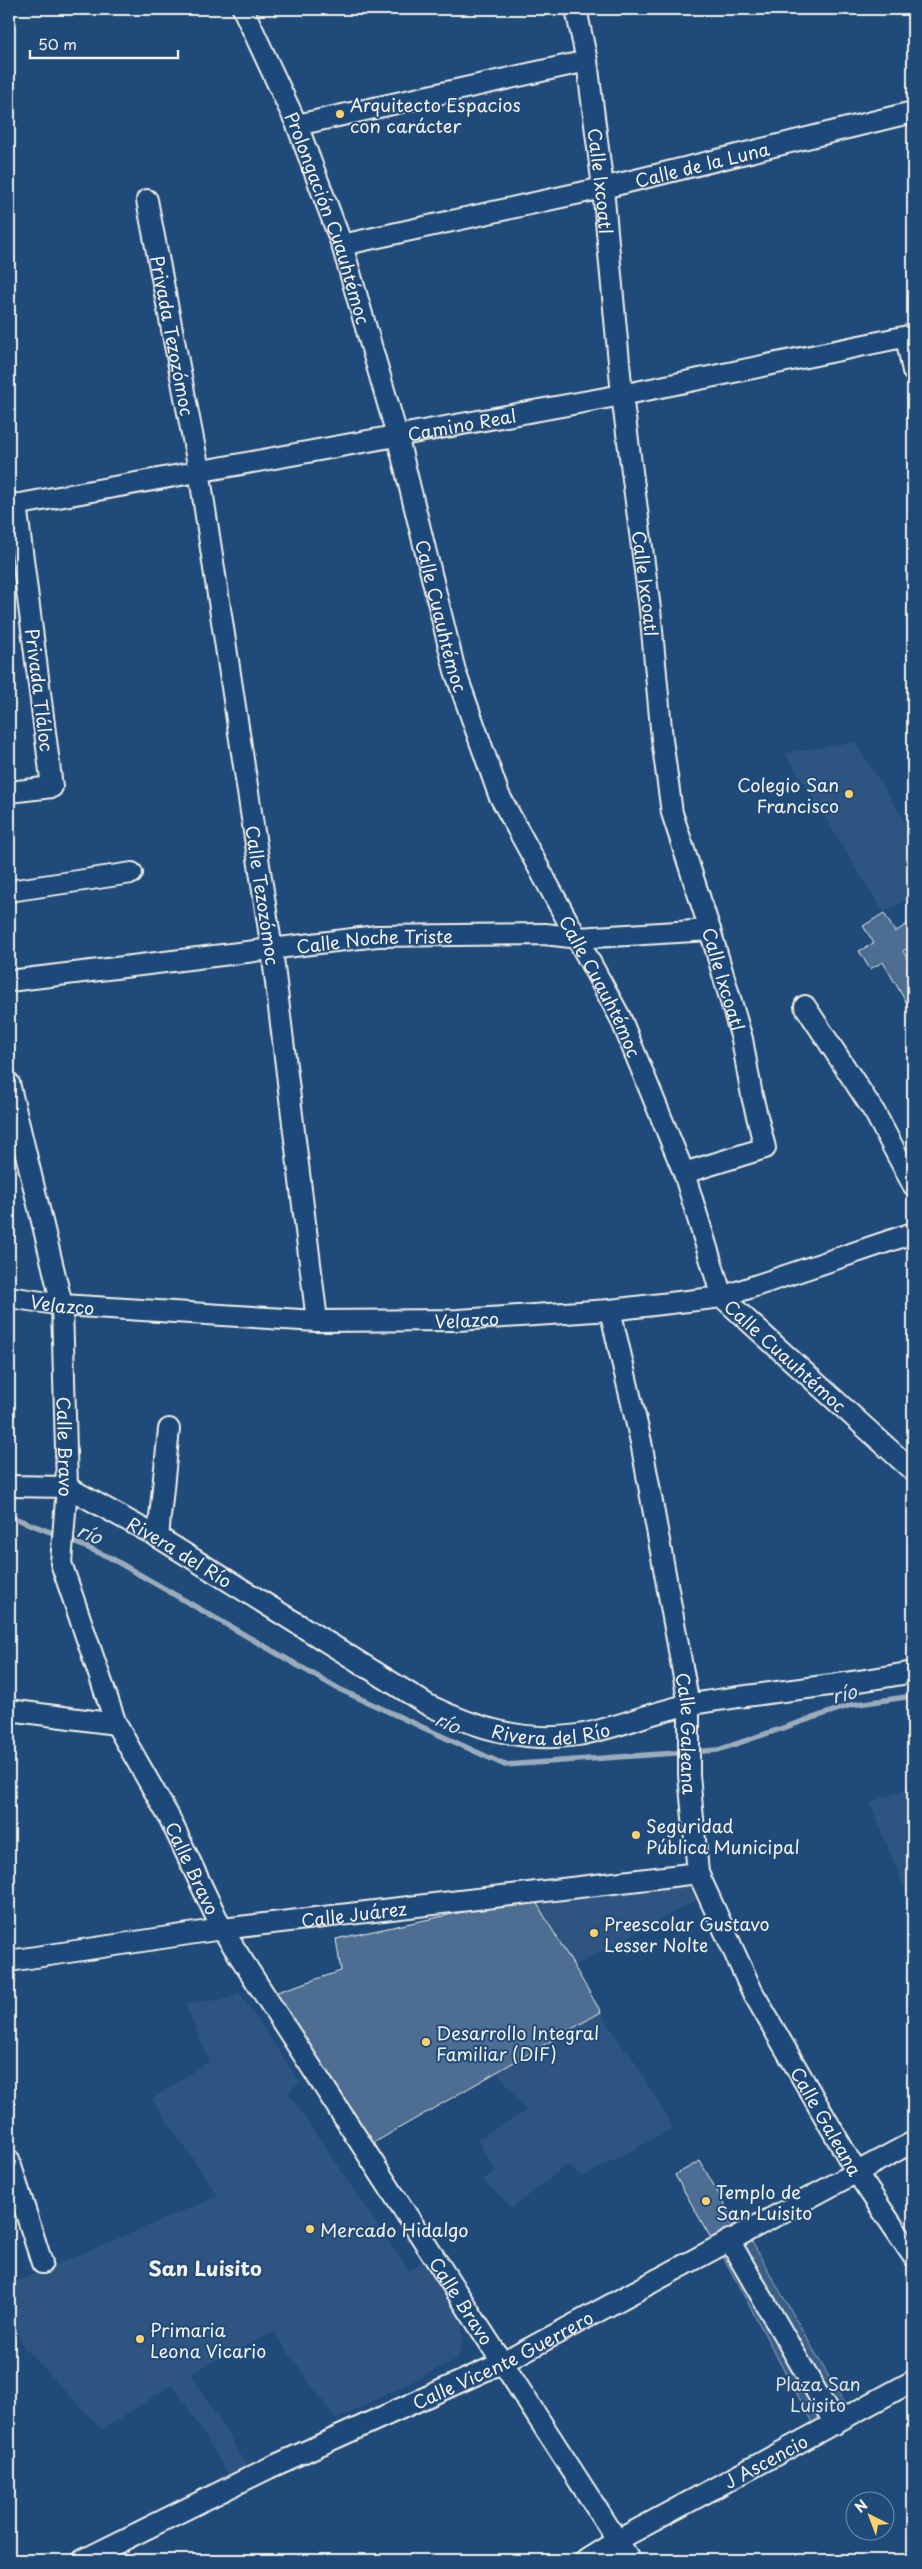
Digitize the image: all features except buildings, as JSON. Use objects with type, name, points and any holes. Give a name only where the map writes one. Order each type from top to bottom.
[{"type":"street","name":"Prolongación Cuauhtémoc","points":[[243,9],[297,126],[342,245],[397,434]]},
{"type":"street","name":"Calle Ixcoatl","points":[[576,9],[588,61],[603,188],[622,395],[650,609],[662,739],[672,813],[710,930],[742,1039],[752,1096],[765,1148],[684,1173]]},
{"type":"street","points":[[297,126],[588,61]]},
{"type":"street","name":"Calle de la Luna","points":[[342,245],[603,188],[913,112]]},
{"type":"street","name":"Privada Tezozómoc","points":[[147,200],[199,470]]},
{"type":"street","points":[[909,336],[913,371]]},
{"type":"street","name":"Camino Real","points":[[12,505],[397,434],[622,395],[909,336]]},
{"type":"street","name":"Calle Cuauhtémoc","points":[[397,434],[455,671],[492,777],[499,795],[620,1017],[684,1173],[722,1297],[913,1470]]},
{"type":"street","name":"Calle Tezozómoc","points":[[199,470],[272,950],[318,1322]]},
{"type":"street","name":"Privada Tláloc","points":[[9,792],[52,787],[12,505]]},
{"type":"street","points":[[9,891],[132,873]]},
{"type":"street","name":"Calle Noche Triste","points":[[9,981],[377,936],[545,934],[578,938],[710,930]]},
{"type":"street","points":[[805,1006],[875,1113],[913,1185]]},
{"type":"street","name":"Calle Bravo","points":[[9,1083],[62,1304],[67,1492],[61,1563],[116,1724],[169,1817],[222,1929],[504,2362],[630,2560]]},
{"type":"street","name":"Velazco","points":[[9,1296],[62,1304],[318,1322],[458,1320],[610,1310],[722,1297],[913,1233]]},
{"type":"street","name":"Calle Galeana","points":[[610,1310],[641,1442],[690,1713],[690,1774],[698,1873],[752,1991],[857,2173],[913,2256]]},
{"type":"street","points":[[158,1536],[169,1429]]},
{"type":"street","points":[[9,1486],[67,1492]]},
{"type":"street","name":"Rivera del Río","points":[[67,1492],[158,1536],[428,1705],[462,1721],[503,1734],[537,1736],[578,1735],[913,1672]]},
{"type":"street","points":[[9,1710],[116,1724]]},
{"type":"street","name":"Calle Juárez","points":[[9,1961],[222,1929],[698,1873]]},
{"type":"street","name":"Calle Vicente Guerrero","points":[[83,2560],[269,2468],[504,2362],[913,2142]]},
{"type":"street","points":[[9,2160],[42,2263]]},
{"type":"street","points":[[729,2240],[835,2424]]},
{"type":"street","name":"J Ascencio","points":[[586,2560],[618,2540],[913,2381]]},
{"type":"shaded area","name":"Colegio San Francisco","points":[[855,742],[913,834],[913,904],[909,898],[884,913],[785,753]]},
{"type":"shaded area","points":[[913,1786],[913,1910],[870,1803]]},
{"type":"shaded area","name":"Preescolar Gustavo Lesser Nolte","points":[[686,1878],[696,1900],[574,1966],[533,1897]]},
{"type":"shaded area","points":[[239,1992],[300,2082],[288,2093],[409,2271],[422,2262],[457,2310],[462,2329],[463,2343],[457,2359],[336,2420],[274,2332],[190,2373],[247,2465],[229,2475],[173,2384],[102,2430],[23,2346],[9,2319],[9,2285],[218,2196],[152,2099],[209,2061],[185,2003],[228,1999]]},
{"type":"shaded area","points":[[601,2012],[625,2051],[628,2050],[673,2128],[583,2177],[567,2165],[512,2208],[483,2180],[495,2171],[477,2139],[526,2111],[498,2072]]},
{"type":"green space","name":"Plaza San Luisito","points":[[748,2235],[846,2407],[813,2424],[720,2251]]},
{"type":"waterway","name":"río","points":[[9,1516],[58,1535]]},
{"type":"waterway","name":"río","points":[[67,1539],[109,1557],[339,1689],[505,1765],[718,1750],[851,1705],[913,1696]]},
{"type":"place","name":"Arquitecto Espacios con carácter","points":[[340,114]]},
{"type":"place","name":"Colegio San Francisco","points":[[849,794]]},
{"type":"place","name":"Seguridad Pública Municipal","points":[[636,1835]]},
{"type":"place","name":"Preescolar Gustavo Lesser Nolte","points":[[594,1933]]},
{"type":"place","name":"Desarrollo Integral Familiar (DIF)","points":[[426,2042]]},
{"type":"place","name":"Templo de San Luisito","points":[[706,2201]]},
{"type":"place","name":"Mercado Hidalgo","points":[[310,2229]]},
{"type":"place","name":"Primaria Leona Vicario","points":[[140,2339]]},
{"type":"district","name":"San Luisito","points":[[205,2268]]}]
